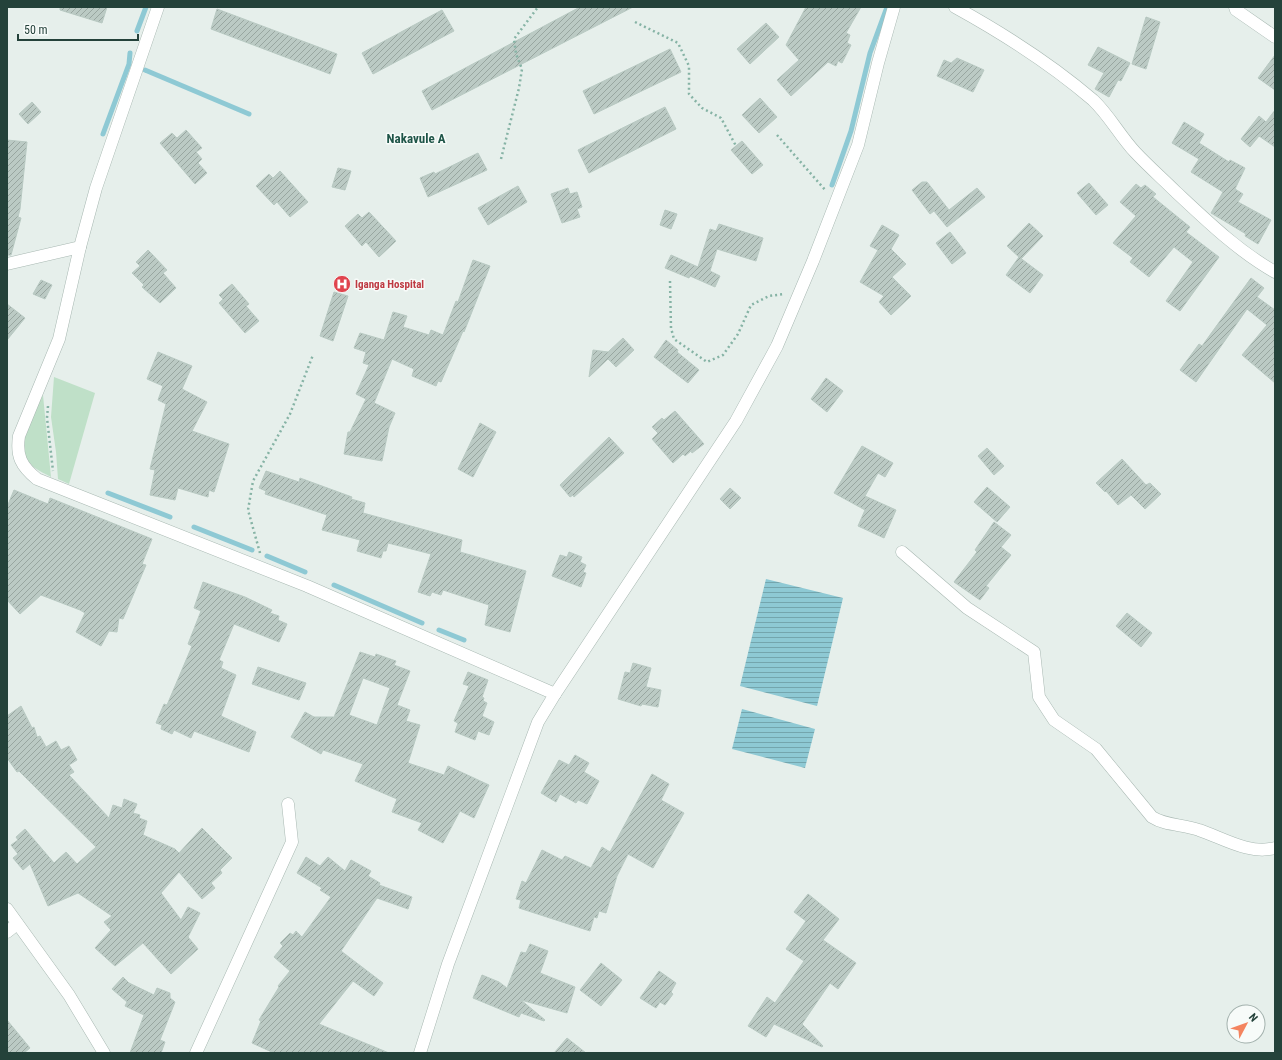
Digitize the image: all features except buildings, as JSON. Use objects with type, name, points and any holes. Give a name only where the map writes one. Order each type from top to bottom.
[{"type":"street","points":[[158,7],[96,188],[80,247],[59,340],[19,436],[17,448],[26,470],[37,479],[60,489],[265,569],[555,694]]},
{"type":"street","points":[[420,1053],[448,964],[538,722],[736,420],[778,346],[858,145],[878,63],[894,7]]},
{"type":"street","points":[[955,7],[1030,52],[1094,101],[1134,151],[1190,205],[1228,239],[1260,263],[1275,272]]},
{"type":"street","points":[[1235,7],[1236,10],[1275,37]]},
{"type":"street","points":[[7,264],[80,247]]},
{"type":"street","points":[[902,552],[968,608],[1034,652],[1039,697],[1054,720],[1096,749],[1152,817],[1159,822],[1198,829],[1230,843],[1266,850],[1275,848]]},
{"type":"street","points":[[196,1053],[292,842],[288,804]]},
{"type":"street","points":[[7,909],[69,996],[104,1053]]},
{"type":"street","points":[[7,932],[17,924]]},
{"type":"path","points":[[502,159],[522,69],[516,54],[514,39],[538,7]]},
{"type":"path","points":[[635,22],[678,42],[689,66],[689,94],[702,108],[720,118],[736,146]]},
{"type":"path","points":[[777,136],[836,202]]},
{"type":"path","points":[[670,281],[671,328],[674,339],[706,362],[723,355],[738,334],[751,305],[769,296],[800,292]]},
{"type":"path","points":[[265,569],[248,510],[253,481],[290,414],[313,355]]},
{"type":"path","points":[[48,403],[47,418],[54,477],[60,489]]},
{"type":"green space","points":[[54,377],[95,393],[69,484],[58,479],[51,417]]},
{"type":"green space","points":[[43,395],[51,477],[39,471],[32,465],[25,455],[23,447],[26,429]]},
{"type":"water","points":[[766,579],[843,598],[817,706],[740,686]]},
{"type":"water","points":[[742,709],[815,729],[805,768],[732,749]]},
{"type":"waterway","points":[[137,31],[146,7]]},
{"type":"waterway","points":[[832,185],[851,131],[870,53],[887,7]]},
{"type":"waterway","points":[[103,134],[129,64],[130,53]]},
{"type":"waterway","points":[[145,70],[249,114]]},
{"type":"waterway","points":[[108,493],[170,517]]},
{"type":"waterway","points":[[194,527],[252,550]]},
{"type":"waterway","points":[[267,556],[305,572]]},
{"type":"waterway","points":[[334,585],[422,623]]},
{"type":"waterway","points":[[439,630],[464,640]]},
{"type":"place","name":"Iganga Hospital","points":[[342,284]]},
{"type":"district","name":"Nakavule A","points":[[416,138]]}]
